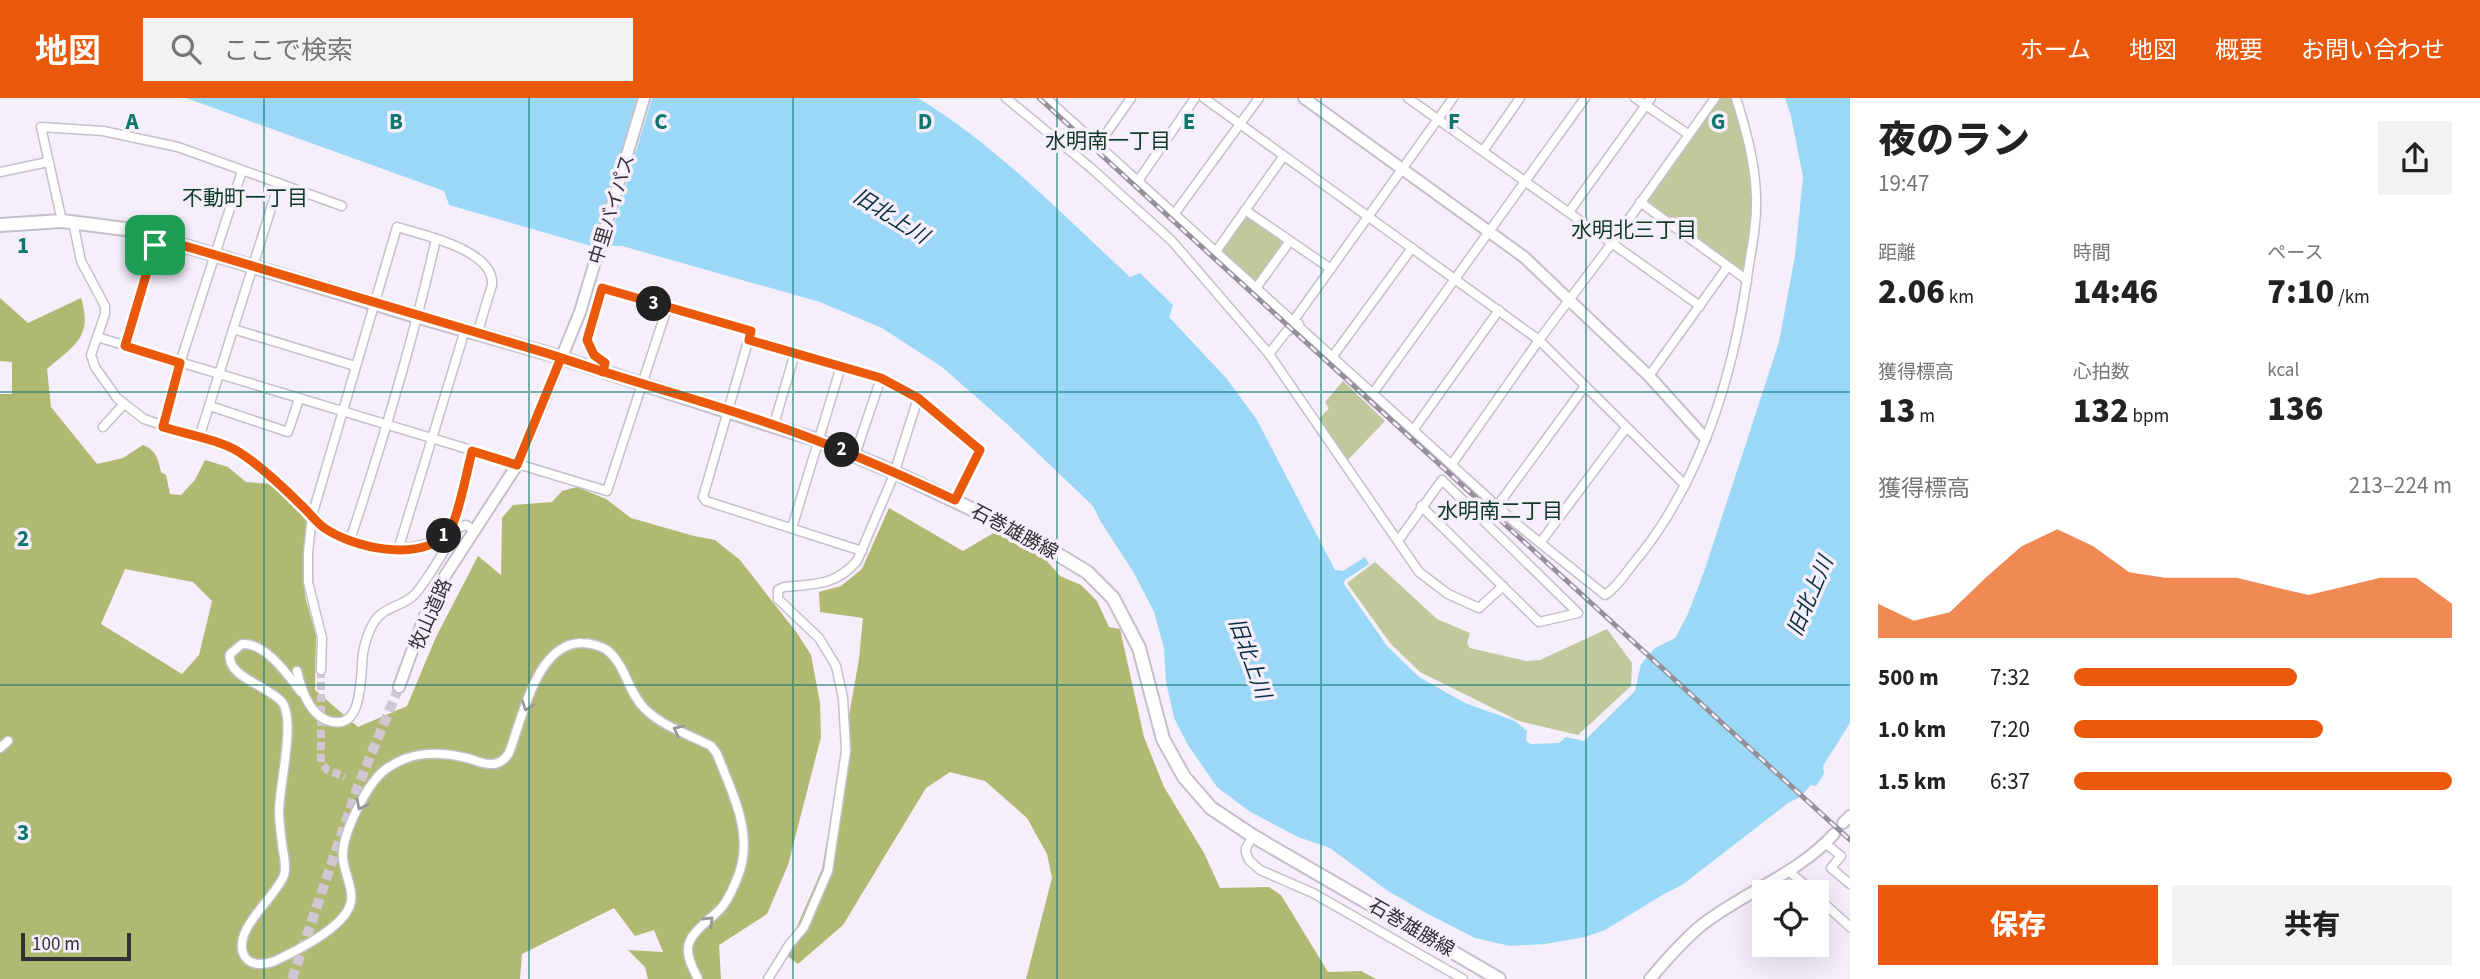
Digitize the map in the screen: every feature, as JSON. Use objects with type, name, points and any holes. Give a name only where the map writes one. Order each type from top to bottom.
[{"type":"main road","name":"石巻雄勝線","points":[[0,225],[68,221],[117,227],[158,238],[561,358],[774,425],[855,455],[955,500],[1056,552],[1102,585],[1134,635],[1163,739],[1184,777],[1211,808],[1253,836],[1499,979]]},
{"type":"street","name":"中里バイパス","points":[[561,358],[580,312],[644,98]]},
{"type":"street","points":[[1006,98],[1082,160],[1171,241],[1269,354],[1419,572],[1448,594],[1479,608],[1503,586]]},
{"type":"street","points":[[1046,98],[1498,505],[1605,595],[1651,543],[1685,485],[1717,405],[1741,320],[1754,244],[1756,198],[1753,160],[1736,98]]},
{"type":"street","points":[[1098,145],[1131,98]]},
{"type":"street","points":[[1138,181],[1195,98]]},
{"type":"street","points":[[1204,98],[1539,340],[1685,485]]},
{"type":"street","points":[[1175,213],[1259,98]]},
{"type":"street","points":[[1304,98],[1524,257],[1649,376],[1705,438]]},
{"type":"street","points":[[1408,98],[1700,306]]},
{"type":"street","points":[[1269,354],[1297,322],[1331,269],[1453,98]]},
{"type":"street","points":[[1483,152],[1520,98]]},
{"type":"street","points":[[1373,393],[1585,98]]},
{"type":"street","points":[[1635,98],[1648,102],[1688,134]]},
{"type":"street","points":[[1452,464],[1715,98]]},
{"type":"street","points":[[1569,212],[1648,102]]},
{"type":"street","points":[[342,206],[177,147],[115,133],[41,127],[48,162],[81,261],[104,306],[105,314],[91,355],[92,360],[108,389],[124,404],[145,419],[163,427],[238,451],[273,478],[323,527],[350,540],[382,549],[422,547],[439,541],[451,530],[472,451]]},
{"type":"street","points":[[1217,250],[1283,157]]},
{"type":"street","points":[[0,172],[48,162]]},
{"type":"street","points":[[163,427],[213,254],[242,171]]},
{"type":"street","points":[[199,438],[279,183]]},
{"type":"street","points":[[1640,202],[1748,280]]},
{"type":"street","points":[[1245,210],[1331,269]]},
{"type":"street","points":[[321,670],[322,638],[308,582],[312,516],[397,227],[459,247],[490,271],[492,285],[471,332],[432,439],[398,550]]},
{"type":"street","points":[[125,346],[158,238]]},
{"type":"street","points":[[350,540],[388,426],[419,317],[436,239]]},
{"type":"street","points":[[1256,288],[1290,241]]},
{"type":"street","points":[[1334,356],[1412,248]]},
{"type":"street","points":[[1649,376],[1728,266]]},
{"type":"street","points":[[603,372],[605,363],[594,355],[587,340],[602,288],[751,331],[703,497],[706,501],[862,551]]},
{"type":"street","points":[[97,337],[607,491],[667,308]]},
{"type":"street","points":[[1414,429],[1499,310]]},
{"type":"street","points":[[233,328],[355,366]]},
{"type":"street","points":[[749,340],[881,378],[918,398],[980,450],[955,500]]},
{"type":"street","points":[[774,425],[795,353]]},
{"type":"street","name":"牧山道路","points":[[399,687],[424,618],[443,579],[517,465],[561,358]]},
{"type":"street","points":[[792,528],[841,366]]},
{"type":"street","points":[[855,455],[881,378]]},
{"type":"street","points":[[1498,505],[1585,386]]},
{"type":"street","points":[[768,979],[804,927],[828,871],[846,751],[843,698],[836,666],[819,638],[778,599],[778,590],[835,580],[848,572],[857,561],[894,472],[918,398]]},
{"type":"street","points":[[210,406],[288,432],[299,399]]},
{"type":"street","points":[[103,427],[124,404]]},
{"type":"street","points":[[1540,542],[1626,428]]},
{"type":"street","points":[[1398,541],[1421,506],[1441,480],[1578,613],[1539,622],[1421,506]]},
{"type":"street","points":[[475,531],[466,525],[458,528],[415,594],[384,611],[373,623],[363,653],[358,705],[353,714],[341,722],[323,718],[281,665],[255,646],[242,644],[230,654],[229,660],[234,670],[282,702],[288,722],[279,813],[284,875],[244,933],[243,953],[248,961],[258,965],[269,963],[331,929],[346,914],[351,904],[342,856],[345,838],[363,800],[386,769],[416,754],[439,753],[489,765],[504,759],[509,753],[540,669],[552,653],[579,642],[607,650],[617,661],[631,691],[649,713],[711,746],[717,754],[739,810],[743,832],[742,865],[725,904],[692,938],[688,946],[698,979]]},
{"type":"street","points":[[297,671],[301,692]]},
{"type":"street","points":[[0,748],[8,741]]},
{"type":"street","points":[[1650,979],[1703,924],[1760,887],[1790,872],[1833,834]]},
{"type":"street","points":[[1253,836],[1246,853],[1249,860],[1260,870],[1313,893],[1464,979]]},
{"type":"street","points":[[1825,843],[1842,856],[1831,868],[1850,884]]},
{"type":"street","points":[[1790,872],[1799,880]]},
{"type":"street","points":[[1829,907],[1850,927]]},
{"type":"green space","points":[[1720,98],[1733,98],[1751,161],[1753,217],[1745,274],[1648,201]]},
{"type":"green space","points":[[1248,213],[1286,242],[1257,283],[1221,251]]},
{"type":"green space","points":[[0,298],[28,323],[81,298],[85,322],[83,331],[73,346],[47,369],[51,407],[97,464],[123,458],[143,445],[151,449],[156,456],[161,472],[166,475],[170,494],[181,495],[195,480],[205,460],[228,467],[246,482],[271,484],[307,519],[303,563],[305,596],[316,636],[315,690],[358,727],[407,706],[436,637],[478,556],[501,575],[502,518],[513,505],[552,502],[562,491],[577,487],[606,499],[631,518],[715,540],[740,560],[811,655],[820,703],[821,737],[788,865],[767,914],[719,945],[721,979],[648,979],[645,967],[628,950],[663,952],[654,930],[635,936],[614,908],[522,954],[520,979],[0,979],[0,394],[12,394],[12,362],[0,361]],"holes":[[[125,569],[193,582],[212,601],[199,655],[182,674],[101,624]]]},
{"type":"green space","points":[[1343,381],[1385,421],[1345,463],[1318,420],[1329,408],[1325,402]]},
{"type":"green space","points":[[889,508],[963,551],[997,531],[1046,560],[1060,576],[1081,585],[1097,601],[1109,627],[1120,629],[1144,737],[1164,787],[1204,853],[1220,888],[1269,887],[1281,895],[1328,972],[1361,971],[1376,979],[1026,979],[1052,878],[1047,854],[1027,818],[985,781],[950,772],[926,788],[843,925],[798,964],[785,954],[822,869],[859,659],[863,618],[820,612],[819,592],[841,586],[862,569]]},
{"type":"green space","points":[[1375,562],[1437,619],[1470,633],[1467,643],[1470,648],[1526,661],[1540,660],[1607,629],[1632,663],[1631,686],[1578,735],[1519,721],[1420,672],[1390,643],[1347,583]]},
{"type":"water","name":"旧北上川","points":[[186,98],[918,98],[1002,159],[1130,277],[1140,273],[1173,305],[1169,317],[1227,379],[1257,420],[1335,570],[1343,571],[1365,557],[1369,564],[1345,580],[1344,584],[1387,646],[1419,677],[1465,703],[1515,721],[1527,731],[1526,741],[1531,744],[1559,743],[1566,737],[1584,741],[1635,691],[1641,664],[1655,648],[1675,638],[1687,616],[1704,572],[1779,342],[1795,256],[1803,177],[1785,98],[1850,98],[1850,723],[1823,766],[1824,774],[1816,786],[1811,785],[1800,797],[1788,803],[1682,885],[1605,930],[1585,937],[1545,944],[1510,946],[1475,938],[1388,891],[1330,848],[1298,837],[1249,811],[1217,787],[1188,745],[1174,718],[1166,682],[1164,648],[1154,612],[1134,573],[1093,506],[942,367],[882,328],[820,302],[622,246],[591,246],[449,205],[444,191]]},
{"type":"pier","points":[[637,98],[652,98],[607,249],[592,249]]},
{"type":"tunnel","points":[[321,670],[321,762],[327,770],[345,777]]},
{"type":"tunnel","points":[[292,979],[358,786],[399,687]]},
{"type":"railway","points":[[1039,98],[1850,840]]},
{"type":"district","name":"水明南一丁目","points":[[1108,141]]},
{"type":"district","name":"不動町一丁目","points":[[245,198]]},
{"type":"district","name":"水明北三丁目","points":[[1634,230]]},
{"type":"district","name":"水明南二丁目","points":[[1500,511]]},
{"type":"route","points":[[155,245],[125,346],[180,363],[163,427],[238,451],[273,478],[323,527],[350,540],[382,549],[422,547],[439,541],[451,530],[472,451],[517,465],[561,358],[603,372],[642,385],[774,425],[817,440],[955,500],[980,450],[918,398],[881,378],[749,340],[751,331],[602,288],[587,340],[594,355],[605,363],[603,372],[589,367],[546,353],[158,238],[155,245]]}]
